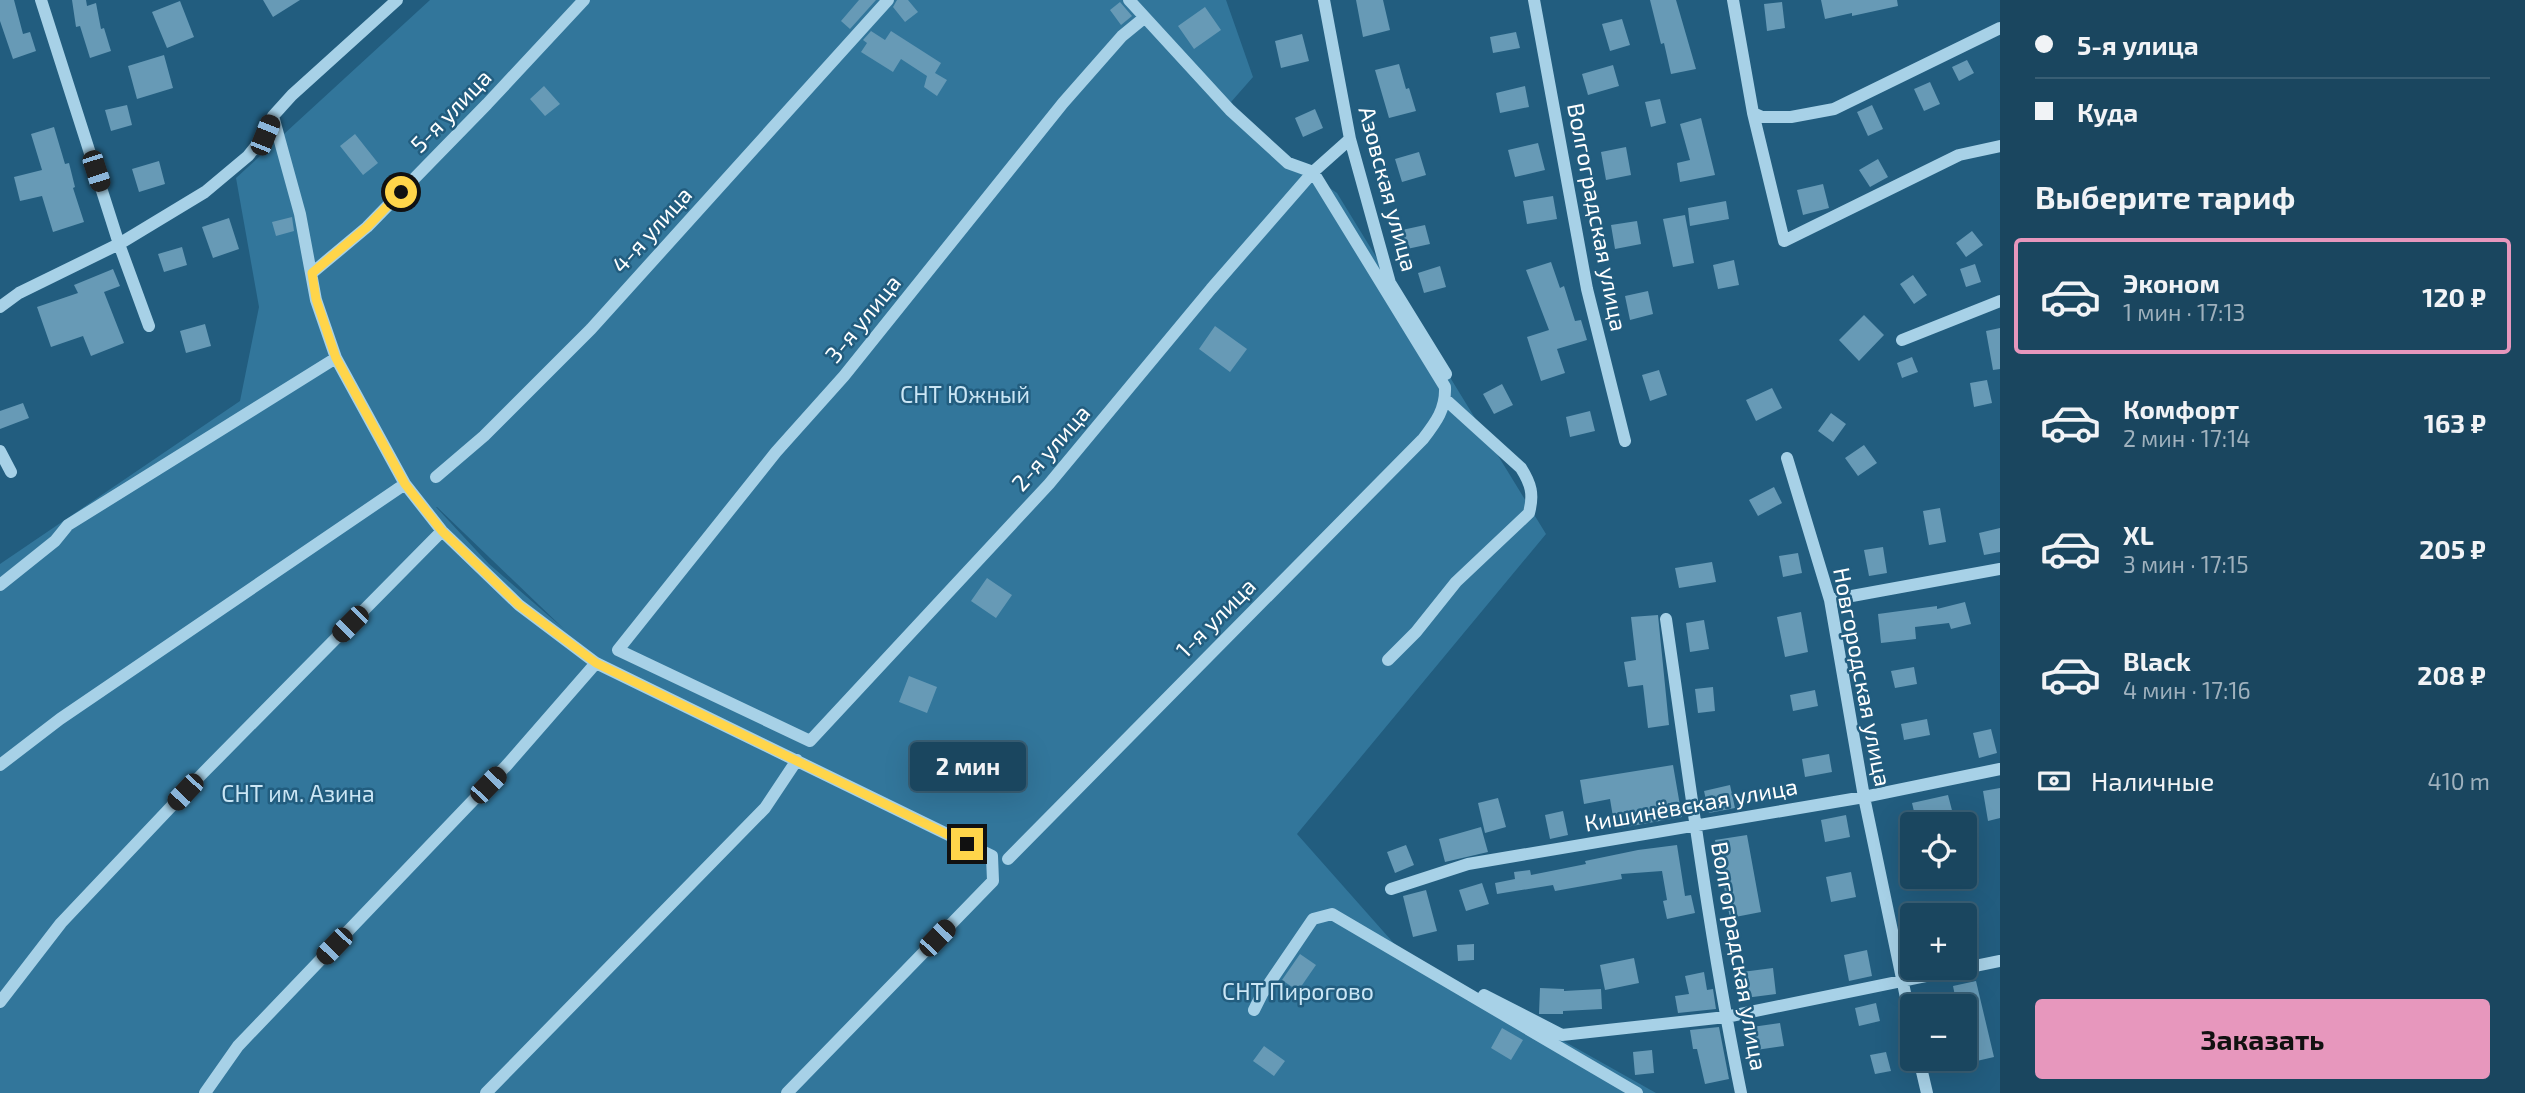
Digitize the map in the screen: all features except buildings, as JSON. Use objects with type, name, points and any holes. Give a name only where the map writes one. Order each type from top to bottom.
[{"type":"street","points":[[41,0],[119,244],[149,326]]},
{"type":"street","points":[[0,307],[19,293],[119,244],[205,192],[248,156],[265,135],[273,116],[292,95],[397,0]]},
{"type":"street","name":"5-я улица","points":[[312,273],[367,227],[584,0]]},
{"type":"street","name":"4-я улица","points":[[436,477],[484,436],[591,329],[888,0]]},
{"type":"street","points":[[1129,0],[1230,110],[1288,163],[1313,172],[1445,387],[1446,400],[1521,468],[1529,481],[1533,496],[1529,513],[1456,582],[1416,632],[1388,660]]},
{"type":"street","name":"Азовская улица","points":[[1324,0],[1350,139],[1390,284],[1446,374]]},
{"type":"street","name":"Волгоградская улица","points":[[1534,0],[1587,289],[1625,441]]},
{"type":"street","points":[[1732,0],[1753,113],[1784,242],[1959,155],[2000,146]]},
{"type":"street","name":"3-я улица","points":[[810,741],[618,650],[776,452],[844,376],[1063,103],[1122,36],[1144,18]]},
{"type":"street","points":[[1753,113],[1762,117],[1791,117],[1834,109],[2000,28]]},
{"type":"street","points":[[273,116],[300,214],[316,299],[336,358],[405,484],[442,531],[519,605],[596,663],[992,856],[993,881],[787,1093]]},
{"type":"street","name":"2-я улица","points":[[810,741],[1049,484],[1211,289],[1313,172],[1350,139]]},
{"type":"street","points":[[1902,340],[2000,301]]},
{"type":"street","points":[[0,585],[55,541],[68,525],[336,358]]},
{"type":"street","name":"1-я улица","points":[[1008,859],[1423,439],[1439,419],[1446,400]]},
{"type":"street","points":[[0,451],[11,472]]},
{"type":"street","name":"Новгородская улица","points":[[1787,458],[1830,600],[1864,797],[1904,994]]},
{"type":"street","points":[[0,765],[60,719],[405,484]]},
{"type":"street","points":[[0,1002],[61,923],[202,773],[442,531]]},
{"type":"street","points":[[1830,600],[2000,569]]},
{"type":"street","name":"Волгоградская улица","points":[[1666,619],[1695,826],[1741,1093]]},
{"type":"street","points":[[209,1092],[238,1046],[507,765],[596,663]]},
{"type":"street","points":[[486,1093],[765,808],[797,760]]},
{"type":"street","name":"Кишинёвская улица","points":[[1391,889],[1468,864],[1864,797],[2000,769]]},
{"type":"street","points":[[1254,1010],[1313,919],[1332,914],[1637,1093]]},
{"type":"street","points":[[1484,995],[1562,1035],[1726,1017],[2000,961]]},
{"type":"street","points":[[1922,1071],[1927,1093]]},
{"type":"green space","points":[[430,0],[1226,0],[1253,77],[1231,102],[1275,151],[1337,193],[1546,534],[1297,834],[1398,948],[1656,1093],[0,1093],[0,564],[240,401],[259,307],[236,178]],"holes":[[[437,507],[564,629],[489,564]]]},
{"type":"route","points":[[401,192],[367,227],[312,273],[316,299],[336,358],[405,484],[442,531],[519,605],[596,663],[967,844]]},
{"type":"park label","name":"СНТ Южный","points":[[965,395]]},
{"type":"park label","name":"СНТ им. Азина","points":[[298,794]]},
{"type":"park label","name":"СНТ Пирогово","points":[[1298,992]]}]
